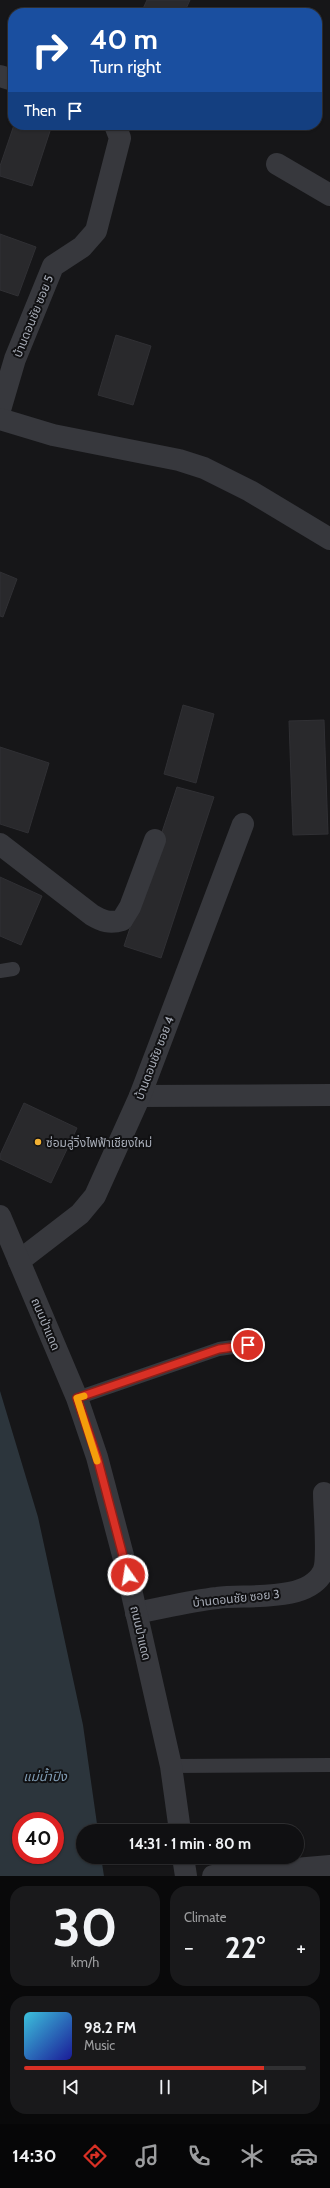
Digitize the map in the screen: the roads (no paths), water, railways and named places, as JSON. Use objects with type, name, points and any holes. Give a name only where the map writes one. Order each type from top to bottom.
[{"type":"street","name":"บ้านดอนชัย ซอย 5","points":[[0,410],[15,359],[53,266],[82,247],[96,231],[120,138],[117,130]]},
{"type":"street","points":[[277,164],[330,195]]},
{"type":"street","points":[[0,420],[53,435],[179,460],[204,468],[250,491],[330,539]]},
{"type":"street","name":"บ้านดอนชัย ซอย 4","points":[[20,1261],[63,1228],[89,1205],[140,1096],[243,824]]},
{"type":"street","points":[[0,844],[92,915],[103,921],[114,923],[122,920],[130,907],[155,840]]},
{"type":"street","points":[[140,1096],[330,1095]]},
{"type":"street","name":"ถนนป่าแดด","points":[[0,1216],[77,1398],[97,1457],[136,1613],[171,1766],[179,1824]]},
{"type":"street","name":"บ้านดอนชัย ซอย 3","points":[[136,1613],[218,1598],[275,1595],[304,1588],[316,1581],[324,1571],[324,1493]]},
{"type":"street","points":[[184,1864],[186,1876]]},
{"type":"street","points":[[213,1876],[330,1866]]},
{"type":"lane","points":[[77,1398],[219,1349],[248,1345]]},
{"type":"lane","points":[[171,1766],[330,1765]]},
{"type":"water","name":"แม่น้ำปิง","points":[[0,1391],[38,1517],[83,1725],[97,1824],[76,1824],[76,1864],[102,1864],[104,1876],[0,1876]]},
{"type":"place","name":"ซ่อมลู่วิ่งไฟฟ้าเชียงใหม่","points":[[38,1142]]}]
